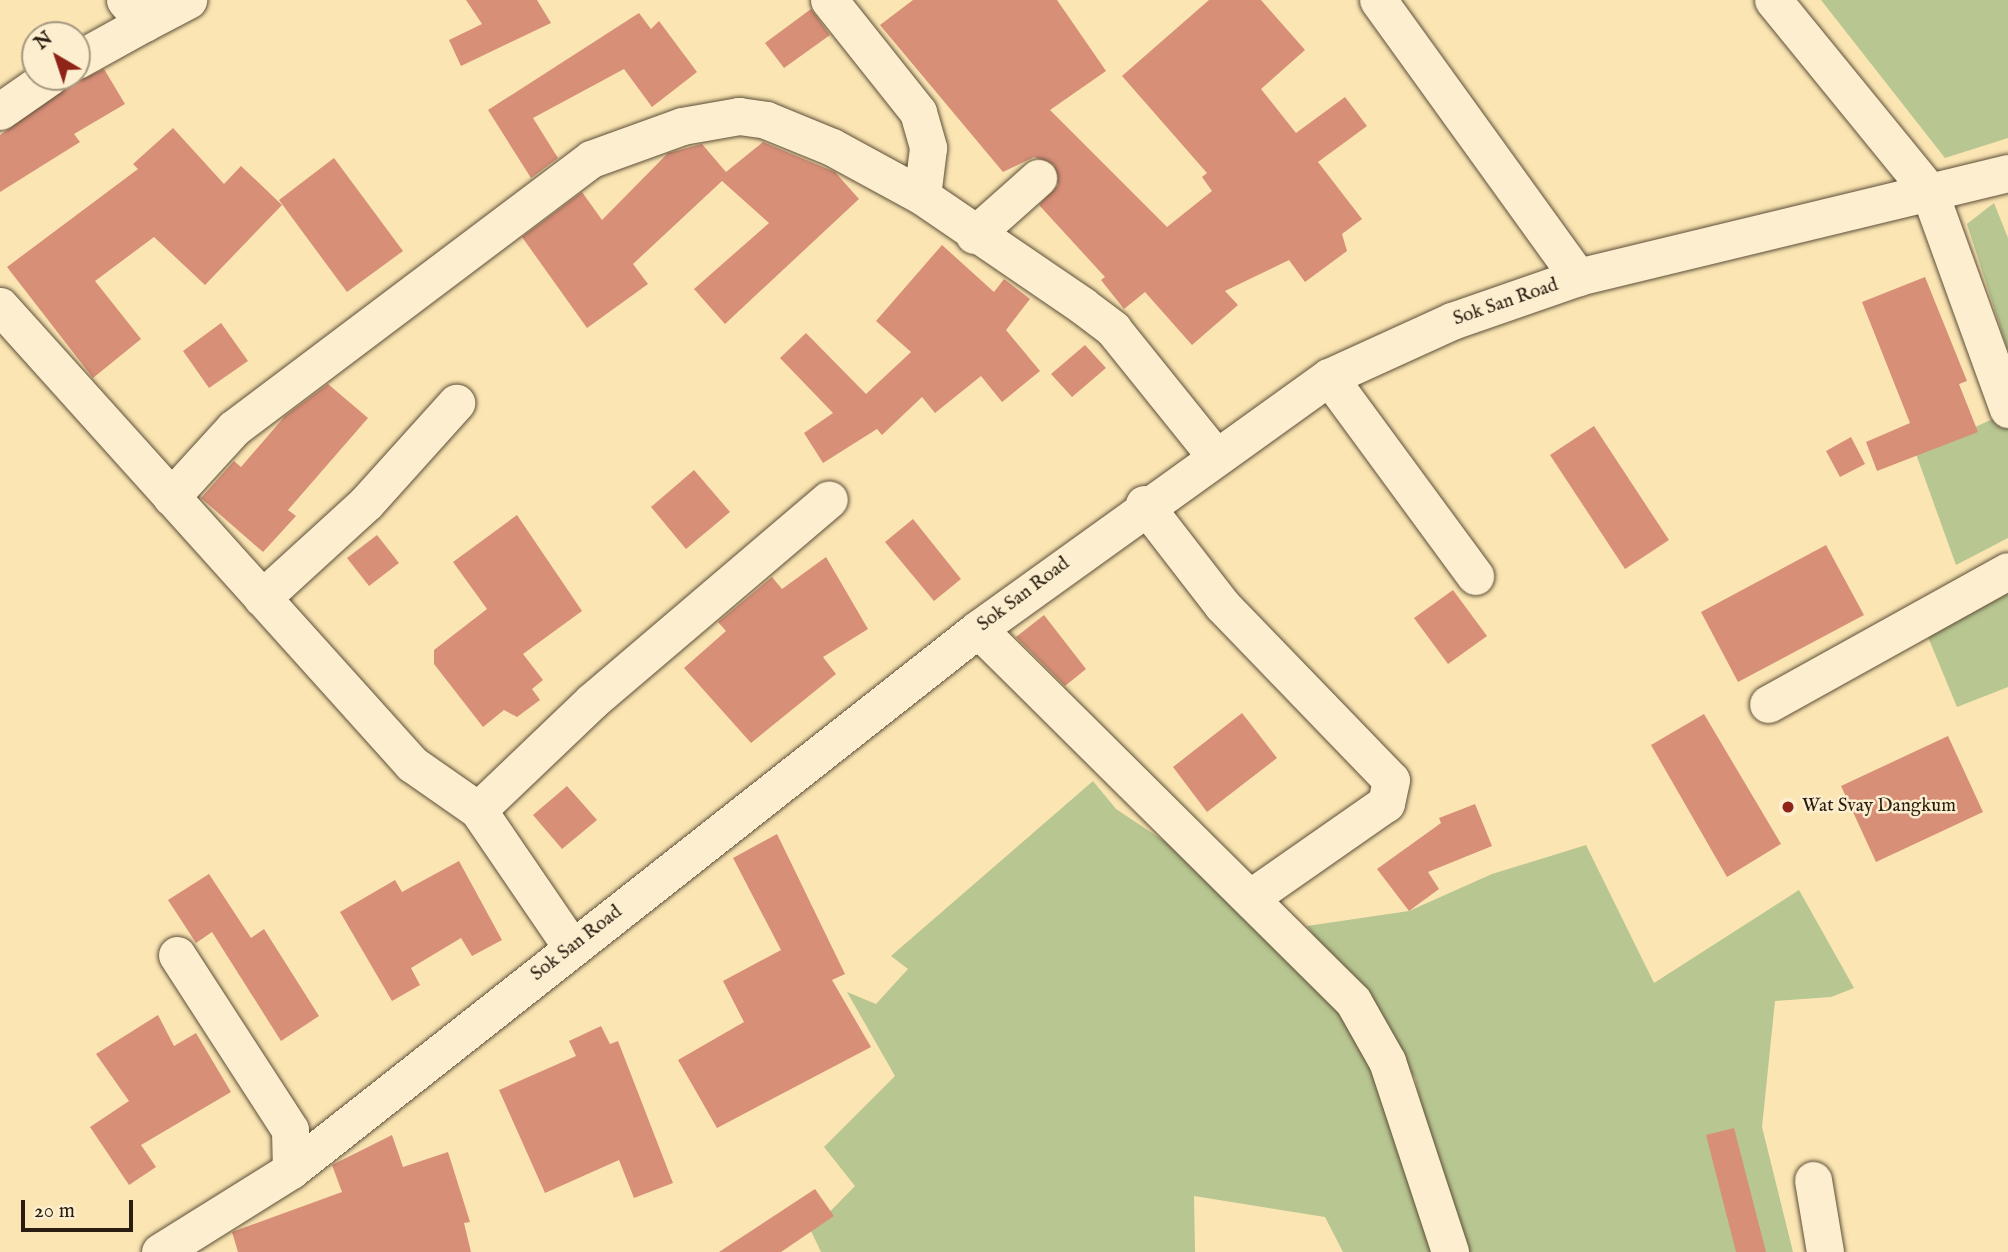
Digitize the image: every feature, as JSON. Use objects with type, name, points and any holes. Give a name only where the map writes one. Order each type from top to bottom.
[{"type":"street","points":[[91,48],[135,12],[188,0]]},
{"type":"street","points":[[829,0],[918,112],[928,148],[922,196]]},
{"type":"street","points":[[1378,0],[1578,277]]},
{"type":"street","points":[[1773,0],[1929,191],[2008,409]]},
{"type":"street","points":[[0,111],[29,91]]},
{"type":"street","points":[[171,496],[245,420],[591,159],[630,143],[715,118],[766,120],[922,196],[974,235],[1113,329],[1215,456]]},
{"type":"street","name":"Sok San Road","points":[[160,1252],[291,1170],[978,629],[1144,504],[1329,377],[1451,321],[1578,277],[2008,173]]},
{"type":"street","points":[[974,235],[1038,178]]},
{"type":"street","points":[[0,306],[412,764],[478,810],[572,948]]},
{"type":"street","points":[[1329,377],[1475,576]]},
{"type":"street","points":[[262,598],[366,503],[456,403]]},
{"type":"street","points":[[478,810],[592,701],[830,499]]},
{"type":"street","points":[[1144,504],[1222,605],[1391,780],[1386,803],[1250,898]]},
{"type":"street","points":[[1768,704],[2008,571]]},
{"type":"street","points":[[978,629],[1250,898],[1360,1013],[1387,1061],[1450,1252]]},
{"type":"street","points":[[177,955],[290,1130],[291,1170]]},
{"type":"street","points":[[1814,1180],[1825,1252]]},
{"type":"green space","points":[[1821,0],[2008,0],[2008,138],[1945,158]]},
{"type":"green space","points":[[1994,203],[2008,238],[2008,351],[1967,224]]},
{"type":"green space","points":[[2008,412],[2008,538],[1956,565],[1916,454]]},
{"type":"green space","points":[[2008,587],[2008,687],[1957,707],[1923,625]]},
{"type":"green space","points":[[1093,781],[1116,809],[1250,898],[1387,1061],[1446,1231],[1415,1078],[1307,926],[1409,911],[1492,874],[1586,845],[1654,983],[1799,890],[1854,988],[1831,997],[1775,1001],[1762,1127],[1793,1252],[1343,1252],[1325,1217],[1194,1196],[1195,1252],[821,1252],[811,1231],[855,1186],[824,1147],[895,1076],[847,992],[876,1004],[908,969],[891,956]]},
{"type":"building","points":[[466,0],[537,0],[551,23],[461,66],[449,40],[482,24]]},
{"type":"building","points":[[913,0],[1057,0],[1106,71],[1050,110],[1167,227],[1212,191],[1202,177],[1207,173],[1122,76],[1209,0],[1261,0],[1305,50],[1261,89],[1296,133],[1345,97],[1367,126],[1318,162],[1362,219],[1342,234],[1347,251],[1305,282],[1289,260],[1225,291],[1238,305],[1192,345],[1145,292],[1124,309],[1101,280],[1105,277],[1039,205],[1058,185],[1054,165],[1034,157],[1003,172],[880,25]]},
{"type":"building","points":[[811,9],[830,35],[784,68],[765,43]]},
{"type":"building","points":[[639,13],[651,29],[659,21],[697,72],[652,107],[624,69],[533,118],[558,158],[531,178],[488,110]]},
{"type":"building","points":[[104,69],[125,104],[74,134],[80,142],[0,192],[0,135],[61,91],[91,91],[91,75]]},
{"type":"building","points":[[173,128],[224,184],[241,166],[282,205],[205,285],[154,237],[95,281],[141,339],[93,378],[7,267],[138,169],[133,164]]},
{"type":"building","points":[[763,142],[835,172],[859,199],[725,324],[694,289],[769,223],[722,181],[633,264],[648,284],[587,328],[522,237],[582,192],[602,220],[668,153],[702,144],[726,172]]},
{"type":"building","points":[[334,158],[403,251],[347,292],[279,200]]},
{"type":"building","points":[[942,245],[994,292],[1004,279],[1030,299],[1006,330],[1040,371],[1002,402],[981,376],[935,413],[922,397],[882,435],[877,429],[823,463],[804,433],[833,413],[780,358],[806,333],[866,394],[911,352],[876,321]]},
{"type":"building","points":[[1925,277],[1967,381],[1959,384],[1978,432],[1877,471],[1866,442],[1910,423],[1862,302]]},
{"type":"building","points":[[221,323],[248,361],[209,388],[183,351]]},
{"type":"building","points":[[1085,345],[1106,368],[1072,397],[1051,374]]},
{"type":"building","points":[[328,384],[368,418],[288,510],[296,516],[263,552],[201,498],[234,461],[241,467],[285,416]]},
{"type":"building","points":[[1594,426],[1669,540],[1625,569],[1550,455]]},
{"type":"building","points":[[1851,437],[1865,464],[1840,477],[1826,451]]},
{"type":"building","points":[[694,470],[730,512],[686,549],[651,507]]},
{"type":"building","points":[[517,515],[582,611],[523,654],[543,680],[532,689],[540,700],[517,717],[504,710],[483,727],[434,664],[434,650],[487,609],[453,562]]},
{"type":"building","points":[[913,519],[961,579],[934,601],[885,542]]},
{"type":"building","points":[[377,535],[399,563],[369,586],[347,558]]},
{"type":"building","points":[[1826,545],[1864,615],[1738,682],[1701,612]]},
{"type":"building","points":[[826,557],[868,629],[823,657],[836,674],[751,743],[684,668],[726,631],[718,622],[772,577],[782,589]]},
{"type":"building","points":[[1453,590],[1487,636],[1448,664],[1414,618]]},
{"type":"building","points":[[1044,615],[1086,669],[1065,686],[1016,637]]},
{"type":"building","points":[[1242,713],[1277,758],[1207,812],[1173,767]]},
{"type":"building","points":[[1704,714],[1781,844],[1727,877],[1651,745]]},
{"type":"building","points":[[1948,736],[1983,812],[1876,862],[1841,786]]},
{"type":"building","points":[[567,786],[597,820],[562,849],[533,815]]},
{"type":"building","points":[[1475,804],[1492,846],[1428,872],[1439,889],[1409,911],[1377,869],[1441,823],[1439,818]]},
{"type":"building","points":[[777,834],[845,974],[832,980],[871,1047],[717,1128],[678,1060],[744,1022],[723,981],[781,950],[733,858]]},
{"type":"building","points":[[459,861],[502,940],[472,956],[461,938],[411,968],[420,985],[392,1001],[340,912],[395,880],[402,892]]},
{"type":"building","points":[[209,874],[251,938],[264,929],[319,1016],[281,1041],[212,932],[196,943],[168,900]]},
{"type":"building","points":[[158,1015],[174,1046],[196,1033],[231,1092],[141,1145],[156,1167],[129,1185],[90,1127],[129,1101],[96,1054]]},
{"type":"building","points":[[601,1026],[610,1044],[618,1041],[673,1183],[634,1198],[619,1160],[545,1193],[499,1090],[576,1056],[569,1041]]},
{"type":"building","points":[[1734,1128],[1766,1252],[1736,1252],[1706,1135]]},
{"type":"building","points":[[392,1135],[403,1167],[448,1152],[470,1222],[464,1223],[471,1252],[238,1252],[232,1232],[342,1192],[332,1165]]},
{"type":"building","points":[[815,1189],[834,1216],[781,1252],[719,1252]]},
{"type":"place","name":"Wat Svay Dangkum","points":[[1788,807]]}]
